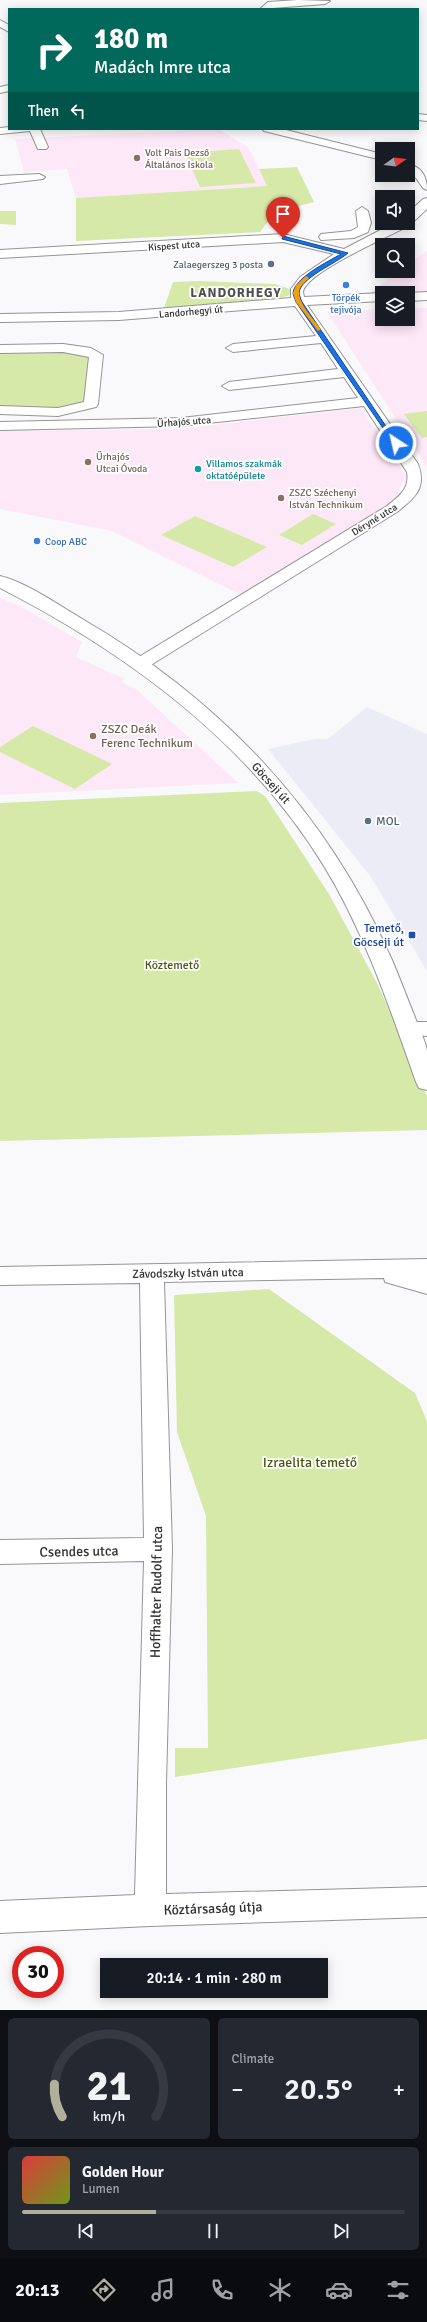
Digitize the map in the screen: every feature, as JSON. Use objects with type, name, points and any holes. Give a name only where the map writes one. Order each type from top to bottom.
[{"type":"main road","name":"Göcseji út","points":[[0,581],[50,605],[85,626],[140,664],[202,715],[250,760],[293,808],[333,864],[418,1029],[427,1082]]},
{"type":"street","points":[[266,8],[268,5],[325,1]]},
{"type":"street","points":[[0,131],[13,130]]},
{"type":"street","points":[[34,130],[42,147]]},
{"type":"street","points":[[268,130],[273,142],[304,144]]},
{"type":"street","points":[[272,130],[375,155]]},
{"type":"street","points":[[415,172],[420,176],[427,186]]},
{"type":"street","points":[[0,180],[39,178]]},
{"type":"street","points":[[415,216],[427,202]]},
{"type":"street","points":[[325,237],[354,234],[364,229],[365,223],[362,211]]},
{"type":"street","points":[[299,302],[296,293],[298,286],[306,278],[345,253],[390,230]]},
{"type":"street","name":"Kispest utca","points":[[0,254],[276,238],[301,241],[345,253]]},
{"type":"street","points":[[415,297],[427,296]]},
{"type":"street","name":"Landorhegyi út","points":[[0,318],[119,316],[375,297]]},
{"type":"street","name":"Déryné utca","points":[[140,664],[392,509],[413,490],[417,482],[416,474],[299,302]]},
{"type":"street","points":[[233,348],[324,338]]},
{"type":"street","points":[[0,349],[73,349],[87,350],[96,355],[91,404],[80,409],[47,411],[0,410]]},
{"type":"street","points":[[229,386],[347,372]]},
{"type":"street","name":"Űrhajós utca","points":[[0,426],[133,425],[213,419],[367,401]]},
{"type":"street","points":[[47,411],[49,426]]},
{"type":"street","name":"Závodszky István utca","points":[[0,1276],[427,1268]]},
{"type":"street","name":"Závodszky István utca","points":[[376,1270],[427,1285]]},
{"type":"street","name":"Hoffhalter Rudolf utca","points":[[150,1910],[150,1784],[158,1550],[152,1274]]},
{"type":"street","name":"Csendes utca","points":[[0,1552],[158,1550]]},
{"type":"street","name":"Köztársaság útja","points":[[0,1917],[150,1910],[427,1902]]},
{"type":"shaded area","name":"Volt Pais Dezső Általános Iskola","points":[[220,130],[248,147],[268,186],[76,198],[67,169],[24,172],[15,139]]},
{"type":"shaded area","points":[[427,251],[427,294],[415,294],[415,286],[379,286],[389,278],[415,278],[415,259]]},
{"type":"shaded area","points":[[375,289],[375,294],[369,294]]},
{"type":"shaded area","points":[[415,308],[427,308],[427,467],[327,312],[375,309],[375,326],[415,326]]},
{"type":"shaded area","name":"ZSZC Széchenyi István Technikum","points":[[361,408],[406,475],[393,504],[245,597],[112,531],[0,509],[0,431],[178,429]]},
{"type":"shaded area","name":"ZSZC Deák Ferenc Technikum","points":[[0,598],[20,606],[82,642],[76,657],[125,679],[122,682],[136,689],[238,783],[0,795]]},
{"type":"shaded area","points":[[367,707],[427,734],[427,971],[371,877],[268,749],[315,739],[328,739]]},
{"type":"green space","points":[[239,149],[256,183],[200,187],[185,153]]},
{"type":"green space","points":[[297,167],[314,202],[275,212],[260,232],[76,241],[76,198],[267,186],[259,169]]},
{"type":"green space","points":[[0,211],[16,211],[16,225],[0,224]]},
{"type":"green space","points":[[199,281],[275,284],[290,289],[290,295],[280,298],[164,308],[173,282]]},
{"type":"green space","points":[[0,349],[70,349],[96,355],[91,404],[80,409],[0,410]]},
{"type":"green space","points":[[427,411],[427,437],[422,438],[404,414]]},
{"type":"green space","points":[[313,514],[336,524],[302,545],[279,535]]},
{"type":"green space","points":[[195,516],[267,547],[233,567],[161,535]]},
{"type":"green space","points":[[33,726],[112,764],[75,789],[0,752],[0,747]]},
{"type":"green space","name":"Köztemető","points":[[257,791],[265,796],[329,894],[378,985],[427,1096],[427,1130],[0,1141],[0,803]]},
{"type":"green space","name":"Izraelita temető","points":[[269,1289],[415,1393],[427,1421],[427,1739],[175,1777],[175,1748],[208,1748],[206,1516],[177,1432],[174,1295]]},
{"type":"slow traffic","points":[[306,278],[298,286],[296,293],[299,302],[318,329]]},
{"type":"place","name":"Volt Pais Dezső Általános Iskola","points":[[137,158]]},
{"type":"place","name":"Zalaegerszeg 3 posta","points":[[271,264]]},
{"type":"place","name":"Törpék tejivója","points":[[346,285]]},
{"type":"place","name":"Űrhajós Utcai Óvoda","points":[[88,462]]},
{"type":"place","name":"Villamos szakmák oktatóépülete","points":[[198,469]]},
{"type":"place","name":"ZSZC Széchenyi István Technikum","points":[[281,498]]},
{"type":"place","name":"Coop ABC","points":[[37,541]]},
{"type":"place","name":"ZSZC Deák Ferenc Technikum","points":[[93,736]]},
{"type":"place","name":"MOL","points":[[368,821]]},
{"type":"place","name":"Temető, Göcseji út","points":[[412,935]]},
{"type":"district","name":"LANDORHEGY","points":[[236,292]]},
{"type":"route","points":[[283,238],[301,241],[345,253],[306,278],[298,286],[296,293],[299,302],[396,443]]}]
